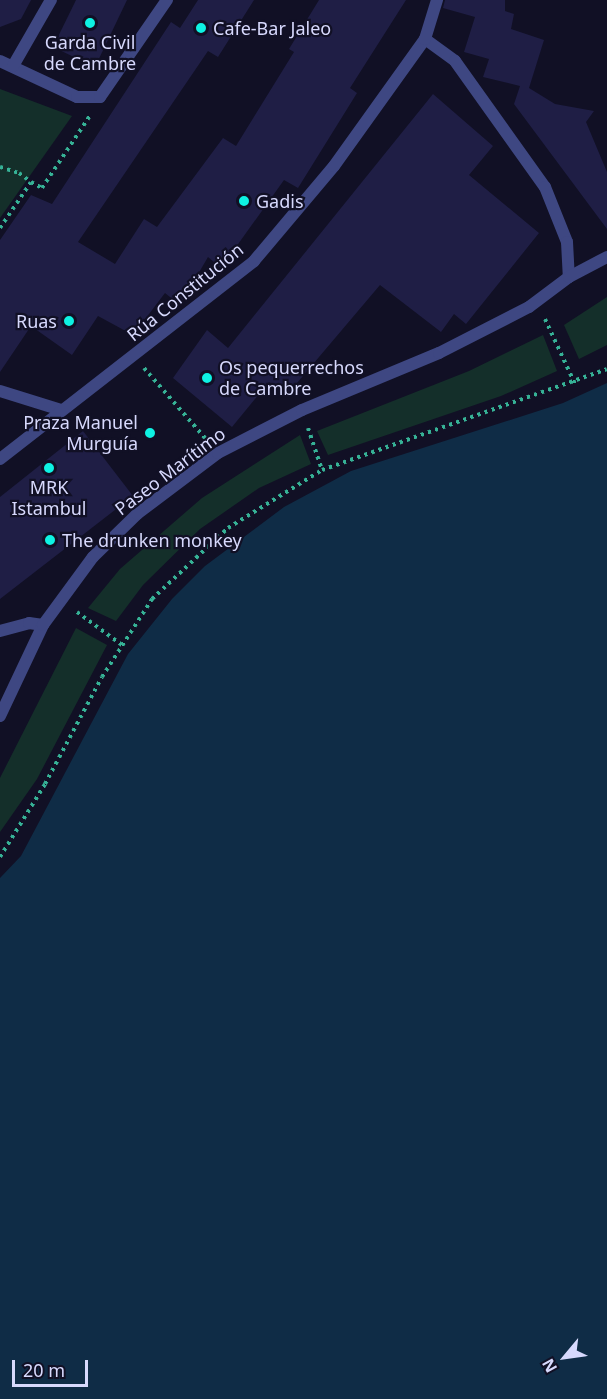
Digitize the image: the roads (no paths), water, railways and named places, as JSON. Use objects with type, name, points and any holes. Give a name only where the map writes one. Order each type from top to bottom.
[{"type":"street","points":[[13,66],[51,0]]},
{"type":"street","points":[[0,60],[77,97],[100,97],[167,0]]},
{"type":"street","name":"Rúa Constitución","points":[[0,459],[254,261],[334,166],[424,39],[436,0]]},
{"type":"street","points":[[424,39],[455,61],[545,187],[567,242],[569,277]]},
{"type":"street","name":"Paseo Marítimo","points":[[0,716],[43,625],[60,599],[93,557],[137,514],[218,453],[302,410],[439,352],[537,303],[569,277],[607,257]]},
{"type":"street","points":[[0,391],[61,410]]},
{"type":"street","points":[[0,631],[29,623],[43,625]]},
{"type":"water","points":[[607,383],[607,1399],[0,1399],[0,878],[21,856],[128,654],[172,599],[205,566],[284,507],[351,471],[563,403]]},
{"type":"place","name":"Garda Civil de Cambre","points":[[90,23]]},
{"type":"place","name":"Cafe-Bar Jaleo","points":[[201,28]]},
{"type":"place","name":"Gadis","points":[[244,201]]},
{"type":"place","name":"Ruas","points":[[69,321]]},
{"type":"place","name":"Os pequerrechos de Cambre","points":[[207,378]]},
{"type":"place","name":"Praza Manuel Murguía","points":[[150,433]]},
{"type":"place","name":"MRK Istambul","points":[[49,468]]},
{"type":"place","name":"The drunken monkey","points":[[50,540]]}]
